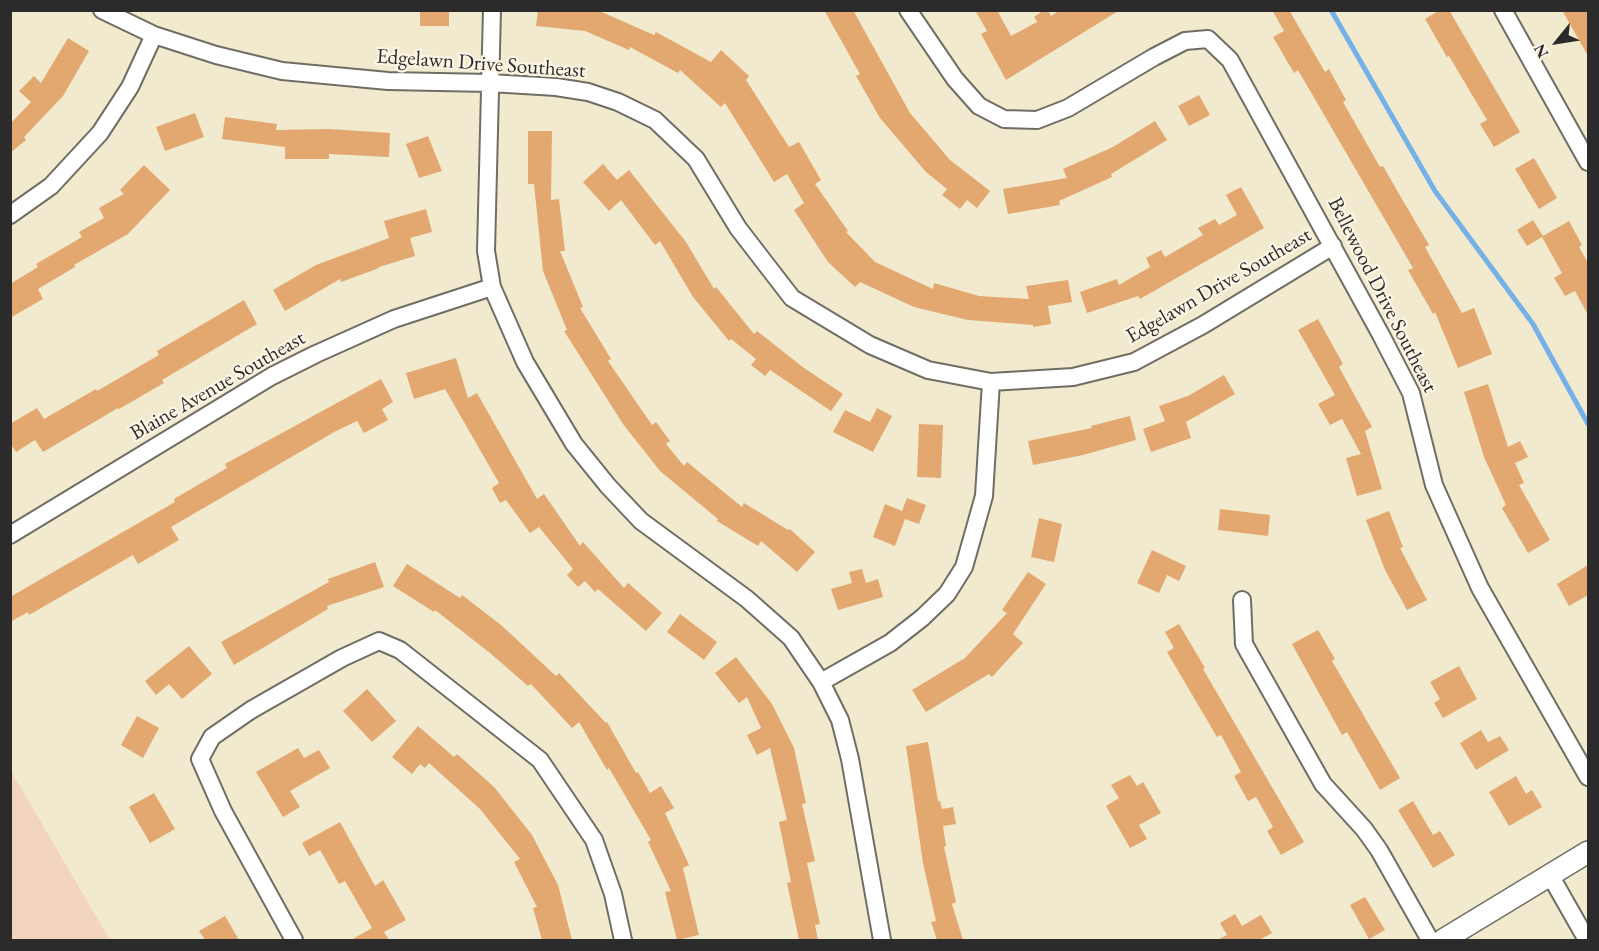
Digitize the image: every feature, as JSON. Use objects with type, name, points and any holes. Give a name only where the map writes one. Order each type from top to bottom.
[{"type":"street","name":"Edgelawn Drive Southeast","points":[[102,10],[154,35],[216,55],[282,70],[388,81],[555,87],[588,92],[618,102],[655,120],[696,159],[738,228],[792,298],[870,345],[928,370],[991,382],[1073,377],[1134,362],[1203,325],[1333,246]]},
{"type":"street","points":[[492,10],[486,251],[492,287],[525,362],[543,393],[574,444],[608,486],[641,520],[747,599],[791,638],[821,682],[840,720],[850,759],[882,940]]},
{"type":"street","name":"Bellewood Drive Southeast","points":[[908,10],[955,79],[979,106],[1004,119],[1037,120],[1068,108],[1185,40],[1208,39],[1230,60],[1333,246],[1410,393],[1434,484],[1480,588],[1588,777]]},
{"type":"street","points":[[1503,10],[1588,162]]},
{"type":"street","points":[[10,215],[51,186],[100,133],[130,87],[154,35]]},
{"type":"street","name":"Blaine Avenue Southeast","points":[[10,535],[272,376],[394,319],[492,287]]},
{"type":"street","points":[[821,682],[890,643],[922,618],[947,594],[964,567],[984,496],[991,382]]},
{"type":"street","points":[[1242,600],[1244,644],[1323,784],[1364,829],[1379,850],[1430,940]]},
{"type":"street","points":[[294,940],[223,811],[200,759],[212,737],[251,710],[342,658],[379,641],[400,650],[540,760],[594,840],[613,894],[623,940]]},
{"type":"street","points":[[1443,940],[1588,852]]},
{"type":"street","points":[[1550,875],[1587,940]]},
{"type":"shaded area","points":[[11,771],[110,940],[11,940]]},
{"type":"building","points":[[420,10],[449,10],[449,26],[420,26]]},
{"type":"building","points":[[538,10],[597,10],[654,35],[656,32],[711,62],[721,50],[749,76],[746,80],[789,147],[799,142],[821,180],[815,184],[848,231],[846,232],[875,262],[933,289],[934,283],[979,296],[1029,299],[1026,286],[1068,280],[1072,302],[1048,306],[1051,324],[1033,327],[1033,325],[968,320],[914,307],[860,282],[855,287],[828,262],[794,210],[804,203],[787,174],[774,182],[725,103],[721,107],[680,70],[678,73],[630,47],[629,50],[585,31],[536,26]]},
{"type":"building","points":[[824,10],[853,10],[910,113],[950,160],[990,191],[977,208],[967,200],[960,209],[942,195],[947,189],[926,172],[880,118],[856,76],[860,74]]},
{"type":"building","points":[[975,10],[997,10],[1011,36],[1037,22],[1034,17],[1044,10],[1048,10],[1051,16],[1060,10],[1120,10],[1006,80],[981,34],[987,31]]},
{"type":"building","points":[[1272,10],[1289,10],[1325,72],[1329,69],[1346,100],[1343,102],[1429,245],[1425,247],[1462,313],[1474,308],[1492,354],[1458,368],[1435,312],[1433,314],[1408,270],[1413,268],[1298,70],[1294,73],[1273,37],[1284,31]]},
{"type":"building","points":[[1440,10],[1449,10],[1520,132],[1494,147],[1480,124],[1487,120],[1425,19]]},
{"type":"building","points":[[1562,10],[1588,10],[1588,56]]},
{"type":"building","points":[[68,38],[89,51],[63,96],[24,137],[26,140],[10,153],[10,120],[12,122],[31,102],[19,91],[34,76],[41,83]]},
{"type":"building","points":[[1199,95],[1210,115],[1189,126],[1178,106]]},
{"type":"building","points":[[195,113],[204,137],[165,151],[156,127]]},
{"type":"building","points":[[225,117],[277,124],[276,130],[329,129],[390,133],[389,157],[329,154],[329,159],[285,159],[285,147],[222,139]]},
{"type":"building","points":[[1155,121],[1167,140],[1111,174],[1112,177],[1059,201],[1060,205],[1008,214],[1003,189],[1067,178],[1063,169],[1113,147]]},
{"type":"building","points":[[528,131],[552,131],[551,200],[559,199],[565,251],[560,251],[583,307],[580,308],[611,359],[608,361],[652,425],[656,422],[670,441],[666,444],[684,466],[687,462],[742,507],[744,503],[788,530],[790,529],[815,552],[797,572],[761,541],[758,546],[717,521],[718,519],[660,471],[623,424],[564,331],[567,330],[543,271],[534,184],[528,184]]},
{"type":"building","points":[[428,136],[442,171],[419,178],[406,144]]},
{"type":"building","points":[[1534,158],[1557,198],[1539,209],[1515,169]]},
{"type":"building","points":[[603,164],[617,180],[629,170],[686,242],[714,289],[716,287],[754,334],[757,331],[804,368],[843,394],[831,411],[770,370],[765,376],[751,365],[756,359],[731,339],[729,341],[693,297],[660,241],[655,245],[621,200],[609,211],[583,182]]},
{"type":"building","points":[[144,165],[170,190],[128,234],[38,289],[43,299],[10,318],[10,284],[38,267],[36,264],[82,237],[79,232],[104,218],[99,208],[124,194],[120,190]]},
{"type":"building","points":[[1241,187],[1264,228],[1140,299],[1138,296],[1087,313],[1080,292],[1117,279],[1119,285],[1150,267],[1146,258],[1161,250],[1165,257],[1203,235],[1198,228],[1215,219],[1219,225],[1237,215],[1226,195]]},
{"type":"building","points":[[426,209],[432,232],[410,238],[415,256],[341,282],[340,279],[285,311],[273,290],[316,265],[389,238],[384,221]]},
{"type":"building","points":[[1533,220],[1543,236],[1569,221],[1582,245],[1579,247],[1588,263],[1588,315],[1575,291],[1565,296],[1554,278],[1562,273],[1542,237],[1527,246],[1517,230]]},
{"type":"building","points":[[244,300],[257,324],[162,380],[164,383],[43,452],[35,440],[16,452],[10,443],[10,424],[37,408],[44,419],[96,389],[97,391],[159,355],[157,351]]},
{"type":"building","points":[[1318,319],[1343,364],[1339,367],[1372,427],[1365,431],[1382,489],[1357,496],[1346,458],[1361,454],[1342,419],[1330,425],[1318,404],[1335,395],[1298,330]]},
{"type":"building","points":[[456,358],[468,398],[477,393],[537,499],[544,494],[580,546],[583,542],[624,588],[628,583],[662,613],[646,631],[598,589],[595,592],[585,581],[578,587],[567,575],[573,569],[539,527],[530,533],[506,500],[500,503],[492,488],[499,483],[445,389],[414,399],[406,373]]},
{"type":"building","points":[[1224,375],[1235,394],[1186,422],[1191,438],[1151,452],[1143,429],[1165,421],[1159,406],[1188,396]]},
{"type":"building","points":[[381,379],[393,402],[382,409],[388,420],[364,433],[357,421],[336,431],[171,527],[179,540],[138,564],[133,555],[29,615],[28,612],[10,622],[10,597],[175,502],[174,499],[227,468],[225,464]]},
{"type":"building","points":[[1488,384],[1508,447],[1520,441],[1528,457],[1515,463],[1524,483],[1519,485],[1550,540],[1528,553],[1502,508],[1506,505],[1484,457],[1464,392]]},
{"type":"building","points":[[877,408],[892,416],[873,452],[833,432],[845,410],[870,422]]},
{"type":"building","points":[[1130,416],[1136,440],[1083,455],[1033,465],[1028,441],[1092,428],[1091,426]]},
{"type":"building","points":[[919,424],[943,425],[941,478],[917,477]]},
{"type":"building","points":[[907,498],[926,505],[919,524],[905,519],[895,546],[873,537],[885,504],[902,511]]},
{"type":"building","points":[[1220,509],[1270,515],[1268,536],[1218,530]]},
{"type":"building","points":[[1389,511],[1403,547],[1400,548],[1427,600],[1407,610],[1385,570],[1366,520]]},
{"type":"building","points":[[1039,518],[1062,524],[1054,562],[1031,557]]},
{"type":"building","points":[[1152,550],[1186,566],[1179,581],[1167,575],[1159,593],[1137,583]]},
{"type":"building","points":[[375,562],[384,587],[327,606],[328,609],[234,665],[221,642],[329,582],[328,579]]},
{"type":"building","points":[[407,564],[460,598],[462,595],[501,625],[556,676],[559,673],[607,722],[650,793],[661,786],[674,808],[665,813],[689,865],[683,868],[699,935],[677,940],[665,892],[671,891],[648,842],[651,840],[579,722],[572,728],[531,684],[528,686],[435,610],[434,612],[393,586]]},
{"type":"building","points":[[1588,565],[1588,595],[1569,606],[1557,584]]},
{"type":"building","points":[[862,569],[866,583],[878,579],[883,597],[838,610],[831,589],[852,583],[849,572]]},
{"type":"building","points":[[1028,572],[1046,584],[1013,634],[1023,643],[992,677],[989,674],[926,712],[912,690],[965,658],[1007,613],[1002,610]]},
{"type":"building","points":[[680,614],[717,642],[704,660],[667,632]]},
{"type":"building","points":[[1179,624],[1304,842],[1281,855],[1267,831],[1273,827],[1256,797],[1248,801],[1234,776],[1241,772],[1221,735],[1217,737],[1167,652],[1174,648],[1165,632]]},
{"type":"building","points":[[1318,630],[1335,659],[1332,661],[1400,778],[1380,790],[1347,732],[1342,735],[1292,644]]},
{"type":"building","points":[[189,646],[212,674],[182,699],[169,684],[156,695],[145,681]]},
{"type":"building","points":[[736,657],[772,704],[794,748],[806,803],[802,804],[815,861],[807,863],[820,924],[815,925],[818,940],[799,940],[787,883],[791,882],[779,822],[787,820],[770,748],[757,755],[747,735],[761,728],[747,697],[739,703],[715,673]]},
{"type":"building","points":[[1459,666],[1477,699],[1443,718],[1434,703],[1440,699],[1430,682]]},
{"type":"building","points":[[367,689],[396,721],[372,742],[343,711]]},
{"type":"building","points":[[137,716],[159,728],[143,758],[121,745]]},
{"type":"building","points":[[418,726],[454,757],[457,754],[494,787],[532,835],[558,885],[572,940],[542,940],[533,908],[537,907],[514,862],[520,859],[480,809],[429,763],[425,768],[420,764],[412,774],[392,757]]},
{"type":"building","points":[[1481,730],[1488,742],[1500,736],[1509,750],[1476,770],[1460,743]]},
{"type":"building","points":[[928,742],[938,801],[942,809],[953,807],[956,824],[943,826],[946,846],[944,847],[956,902],[952,904],[963,940],[937,940],[931,922],[936,921],[923,863],[906,746]]},
{"type":"building","points":[[298,748],[304,758],[319,750],[330,768],[290,791],[300,807],[283,817],[256,772]]},
{"type":"building","points":[[1130,775],[1137,786],[1143,782],[1161,813],[1139,825],[1147,839],[1130,848],[1106,806],[1119,798],[1111,785]]},
{"type":"building","points":[[1516,776],[1526,794],[1532,790],[1542,807],[1509,826],[1489,792]]},
{"type":"building","points":[[154,793],[175,829],[150,843],[129,807]]},
{"type":"building","points":[[1413,801],[1433,835],[1440,831],[1455,855],[1433,868],[1398,810]]},
{"type":"building","points":[[340,822],[375,886],[383,880],[406,920],[384,932],[389,940],[351,940],[372,928],[345,881],[339,884],[320,850],[309,856],[302,843]]},
{"type":"building","points":[[1365,897],[1385,930],[1369,939],[1350,905]]},
{"type":"building","points":[[1235,914],[1242,926],[1261,915],[1272,933],[1259,940],[1217,940],[1227,935],[1220,923]]},
{"type":"building","points":[[225,916],[239,940],[205,940],[199,931]]},
{"type":"waterway","points":[[1331,10],[1435,191],[1533,324],[1588,424]]}]
